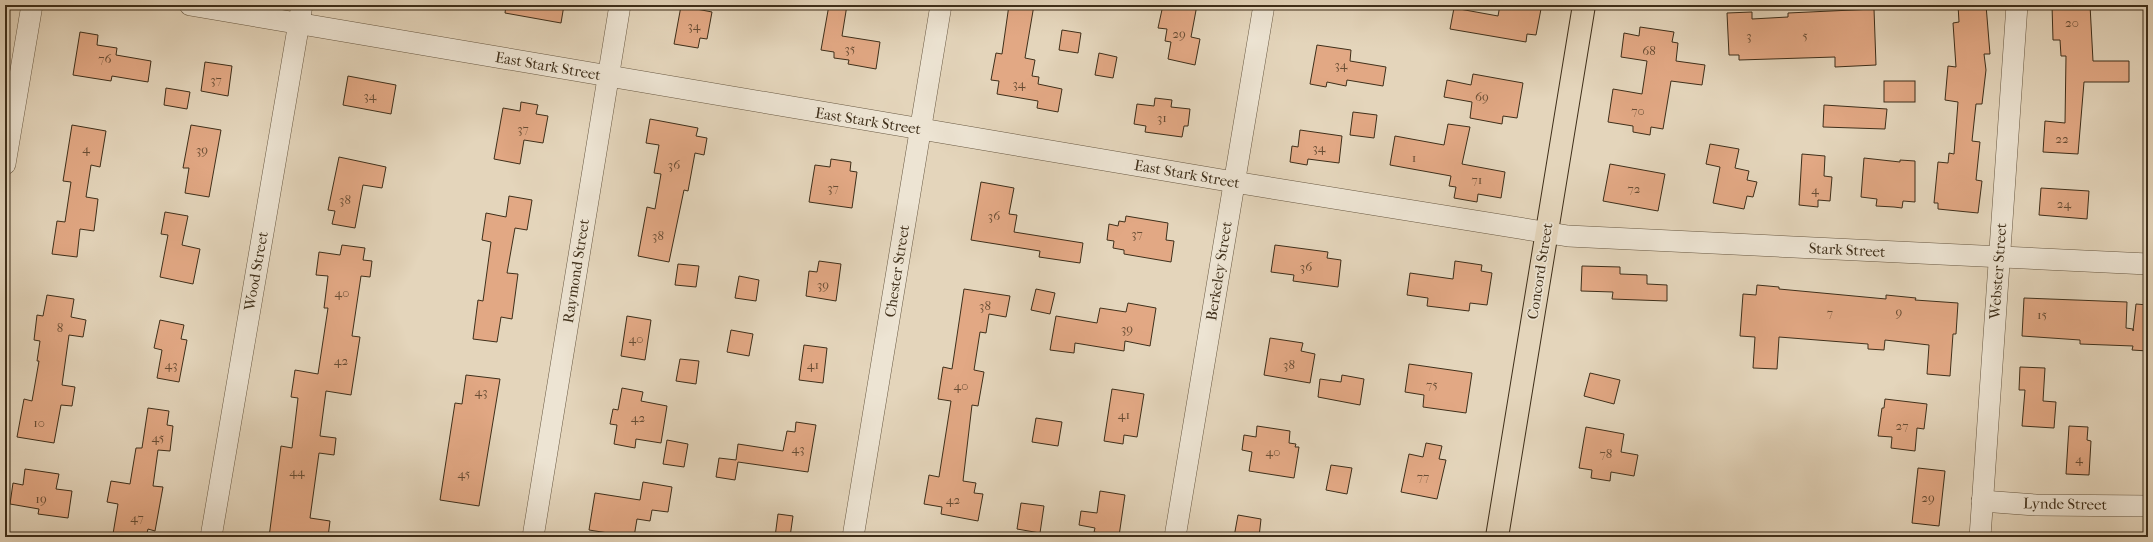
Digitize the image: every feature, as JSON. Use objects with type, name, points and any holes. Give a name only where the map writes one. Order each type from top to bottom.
[{"type":"main road","name":"Concord Street","points":[[1497,537],[1584,5]]},
{"type":"street","points":[[5,164],[32,5]]},
{"type":"street","name":"East Stark Street","points":[[190,5],[300,14],[608,77],[1546,233]]},
{"type":"street","name":"Raymond Street","points":[[534,537],[620,5]]},
{"type":"street","name":"Chester Street","points":[[853,537],[942,5]]},
{"type":"street","name":"Berkeley Street","points":[[1175,537],[1264,5]]},
{"type":"street","name":"Webster Street","points":[[1980,537],[2017,5]]},
{"type":"street","name":"Wood Street","points":[[211,537],[300,14]]},
{"type":"street","name":"Stark Street","points":[[1546,233],[1568,236],[2148,264]]},
{"type":"street","name":"Lynde Street","points":[[1982,501],[2036,505],[2148,506]]},
{"type":"building","points":[[506,5],[564,5],[561,23],[505,13]]},
{"type":"building","points":[[829,5],[847,5],[842,36],[880,42],[876,69],[848,64],[849,60],[834,58],[834,52],[821,50]]},
{"type":"building","points":[[1009,5],[1034,5],[1025,58],[1035,60],[1032,76],[1039,77],[1038,84],[1062,89],[1058,112],[1037,108],[1038,101],[997,94],[999,81],[991,80],[996,53],[1002,54]]},
{"type":"building","points":[[1163,5],[1197,5],[1191,37],[1200,39],[1195,65],[1168,59],[1171,42],[1165,41],[1167,29],[1158,28]]},
{"type":"building","points":[[1500,5],[1531,5],[1531,7],[1541,9],[1536,35],[1527,34],[1526,42],[1450,29],[1454,8],[1498,16]]},
{"type":"building","points":[[1958,5],[1986,5],[1990,54],[1984,54],[1986,70],[1982,104],[1976,104],[1972,141],[1980,142],[1976,180],[1982,181],[1978,213],[1938,209],[1938,203],[1934,203],[1938,162],[1948,163],[1949,153],[1954,154],[1958,102],[1945,100],[1948,66],[1956,67],[1953,23],[1959,22]]},
{"type":"building","points":[[2052,5],[2090,5],[2093,61],[2129,61],[2129,82],[2084,82],[2078,154],[2043,152],[2045,121],[2065,123],[2066,56],[2061,56],[2060,40],[2053,40]]},
{"type":"building","points":[[681,6],[712,12],[707,39],[700,38],[698,48],[674,44]]},
{"type":"building","points":[[1874,9],[1876,65],[1835,67],[1835,57],[1739,60],[1739,55],[1729,55],[1727,13],[1752,12],[1752,19],[1788,17],[1788,13]]},
{"type":"building","points":[[1640,27],[1674,32],[1672,42],[1678,43],[1676,61],[1705,65],[1702,85],[1671,81],[1663,129],[1651,127],[1650,135],[1633,132],[1633,126],[1608,122],[1613,89],[1642,94],[1647,61],[1621,57],[1624,33],[1639,36]]},
{"type":"building","points":[[1062,30],[1081,33],[1078,53],[1059,50]]},
{"type":"building","points":[[80,32],[98,35],[97,45],[117,48],[116,55],[151,61],[148,82],[112,76],[111,81],[73,75]]},
{"type":"building","points":[[1317,45],[1351,50],[1350,61],[1386,67],[1383,86],[1347,80],[1346,86],[1327,82],[1326,87],[1310,84]]},
{"type":"building","points":[[1099,53],[1117,57],[1113,78],[1095,75]]},
{"type":"building","points":[[205,62],[232,66],[228,96],[201,91]]},
{"type":"building","points":[[1473,74],[1523,83],[1517,118],[1503,116],[1502,124],[1470,118],[1472,102],[1444,97],[1447,80],[1471,85]]},
{"type":"building","points":[[348,76],[396,85],[391,114],[343,105]]},
{"type":"building","points":[[1884,81],[1915,81],[1915,102],[1884,102]]},
{"type":"building","points":[[166,88],[190,92],[187,109],[164,105]]},
{"type":"building","points":[[1155,98],[1172,100],[1171,107],[1190,109],[1188,126],[1184,126],[1182,137],[1145,132],[1146,126],[1134,124],[1137,104],[1154,106]]},
{"type":"building","points":[[521,102],[538,105],[536,114],[548,116],[543,143],[524,140],[520,164],[494,159],[503,108],[520,111]]},
{"type":"building","points":[[1824,105],[1887,109],[1885,129],[1823,127]]},
{"type":"building","points":[[1353,112],[1377,115],[1374,138],[1350,135]]},
{"type":"building","points":[[650,119],[698,128],[696,136],[707,138],[704,155],[695,153],[688,191],[684,190],[669,262],[638,256],[647,207],[655,209],[661,174],[654,173],[659,145],[646,143]]},
{"type":"building","points":[[1448,124],[1470,127],[1462,164],[1505,172],[1501,198],[1478,194],[1477,202],[1454,198],[1456,187],[1449,186],[1451,176],[1390,165],[1395,136],[1444,145]]},
{"type":"building","points":[[72,125],[106,131],[100,167],[91,165],[86,197],[98,199],[94,231],[80,229],[77,257],[52,254],[57,221],[65,222],[71,182],[63,181]]},
{"type":"building","points":[[191,125],[221,130],[209,197],[185,193],[189,168],[183,168]]},
{"type":"building","points":[[1300,130],[1342,136],[1339,163],[1308,159],[1307,165],[1290,162],[1292,146],[1298,147]]},
{"type":"building","points":[[1710,144],[1739,149],[1735,168],[1749,171],[1747,180],[1757,182],[1753,197],[1747,196],[1744,209],[1713,203],[1720,167],[1706,164]]},
{"type":"building","points":[[1802,154],[1825,156],[1824,176],[1832,177],[1830,201],[1818,200],[1818,207],[1799,205]]},
{"type":"building","points":[[339,157],[386,167],[382,188],[363,185],[355,228],[332,224],[335,211],[328,210]]},
{"type":"building","points":[[1864,158],[1900,162],[1900,160],[1915,161],[1915,202],[1903,201],[1902,208],[1876,206],[1877,199],[1861,197]]},
{"type":"building","points":[[831,159],[851,162],[850,171],[857,172],[852,208],[809,202],[815,165],[830,167]]},
{"type":"building","points":[[1610,164],[1665,174],[1658,211],[1603,201]]},
{"type":"building","points":[[981,182],[1014,188],[1009,214],[1017,215],[1014,232],[1083,243],[1080,263],[1039,257],[1040,251],[971,240]]},
{"type":"building","points":[[2041,188],[2089,191],[2087,219],[2039,215]]},
{"type":"building","points":[[509,196],[532,200],[527,230],[515,228],[507,273],[518,274],[512,319],[501,317],[497,342],[473,339],[478,300],[483,301],[491,242],[482,240],[486,213],[506,217]]},
{"type":"building","points":[[165,212],[188,216],[182,245],[200,249],[193,284],[160,277],[168,235],[161,234]]},
{"type":"building","points":[[1126,216],[1168,223],[1166,240],[1174,241],[1171,262],[1124,254],[1124,250],[1113,248],[1114,241],[1107,240],[1109,224],[1118,226],[1119,221],[1125,222]]},
{"type":"building","points":[[342,245],[365,248],[363,260],[372,261],[370,277],[361,276],[352,336],[360,337],[351,395],[326,391],[320,436],[336,438],[334,455],[319,453],[310,518],[330,521],[328,537],[269,537],[281,446],[292,448],[298,398],[291,397],[295,370],[318,374],[328,308],[324,308],[328,276],[316,275],[319,252],[340,255]]},
{"type":"building","points":[[1275,245],[1328,252],[1327,258],[1341,260],[1338,287],[1293,281],[1294,275],[1271,272]]},
{"type":"building","points":[[819,261],[841,264],[836,301],[806,296],[809,271],[817,272]]},
{"type":"building","points":[[1455,261],[1482,265],[1481,271],[1492,273],[1487,305],[1470,303],[1469,311],[1427,306],[1428,298],[1407,295],[1410,273],[1453,279]]},
{"type":"building","points":[[678,264],[699,266],[696,287],[675,285]]},
{"type":"building","points":[[1582,266],[1620,267],[1620,274],[1647,275],[1647,284],[1667,285],[1667,301],[1612,299],[1613,292],[1581,291]]},
{"type":"building","points":[[739,276],[759,280],[756,301],[735,298]]},
{"type":"building","points":[[1757,285],[1779,287],[1779,289],[1886,299],[1886,295],[1916,298],[1915,300],[1958,303],[1956,334],[1953,334],[1950,376],[1927,374],[1929,345],[1885,340],[1884,350],[1868,349],[1868,344],[1779,337],[1777,369],[1753,368],[1755,337],[1740,336],[1743,294],[1756,295]]},
{"type":"building","points":[[964,289],[1010,296],[1006,317],[989,314],[986,333],[980,332],[974,370],[984,372],[978,406],[972,405],[963,481],[976,483],[974,493],[983,494],[978,521],[941,514],[942,507],[924,504],[929,475],[939,477],[951,401],[938,399],[943,367],[952,369]]},
{"type":"building","points":[[1036,289],[1055,293],[1050,314],[1031,310]]},
{"type":"building","points":[[47,295],[74,299],[71,317],[86,320],[83,337],[69,335],[62,385],[75,387],[72,406],[61,405],[54,443],[17,437],[24,399],[32,401],[39,361],[37,361],[40,341],[34,340],[37,315],[43,316]]},
{"type":"building","points":[[2024,298],[2127,302],[2126,328],[2133,329],[2133,331],[2136,304],[2148,305],[2148,351],[2132,350],[2133,346],[2080,344],[2080,340],[2022,336]]},
{"type":"building","points":[[1128,303],[1156,308],[1150,346],[1125,341],[1124,351],[1075,343],[1074,353],[1050,350],[1056,316],[1097,323],[1100,308],[1126,312]]},
{"type":"building","points":[[627,316],[651,320],[645,360],[621,356]]},
{"type":"building","points":[[160,320],[184,325],[181,339],[187,340],[179,382],[157,378],[162,350],[154,348]]},
{"type":"building","points":[[731,330],[753,334],[749,356],[727,352]]},
{"type":"building","points":[[1270,338],[1303,343],[1301,351],[1315,354],[1310,383],[1264,375]]},
{"type":"building","points":[[804,345],[827,348],[823,383],[799,380]]},
{"type":"building","points":[[680,359],[699,361],[696,384],[676,381]]},
{"type":"building","points":[[1409,364],[1472,373],[1466,413],[1423,407],[1424,395],[1405,392]]},
{"type":"building","points":[[2020,367],[2045,368],[2043,401],[2056,402],[2054,428],[2022,426],[2025,390],[2019,390]]},
{"type":"building","points":[[1590,373],[1620,380],[1614,404],[1584,396]]},
{"type":"building","points":[[466,375],[500,379],[479,506],[440,500],[455,403],[462,404]]},
{"type":"building","points":[[1342,375],[1364,379],[1360,405],[1318,397],[1320,379],[1341,382]]},
{"type":"building","points":[[622,388],[643,392],[641,401],[667,406],[661,443],[636,439],[635,448],[614,444],[617,425],[610,424],[613,409],[618,410]]},
{"type":"building","points":[[1112,389],[1144,394],[1137,437],[1124,435],[1123,444],[1104,441]]},
{"type":"building","points":[[1885,399],[1927,404],[1924,429],[1917,428],[1915,451],[1891,448],[1892,437],[1878,436],[1882,408],[1884,408]]},
{"type":"building","points":[[148,408],[169,411],[167,425],[173,426],[170,451],[158,450],[153,486],[163,487],[155,531],[148,529],[146,537],[131,537],[113,534],[118,504],[107,502],[111,481],[130,484],[136,448],[142,448]]},
{"type":"building","points":[[1036,418],[1062,422],[1058,446],[1032,442]]},
{"type":"building","points":[[796,422],[816,425],[808,472],[738,462],[735,480],[716,477],[719,458],[736,460],[738,444],[783,451],[787,431],[795,432]]},
{"type":"building","points":[[1257,426],[1290,431],[1289,443],[1296,444],[1295,447],[1299,447],[1294,478],[1249,471],[1252,452],[1242,450],[1244,435],[1256,437]]},
{"type":"building","points":[[2069,426],[2088,427],[2087,440],[2091,441],[2089,475],[2066,474]]},
{"type":"building","points":[[1586,427],[1624,434],[1621,452],[1638,455],[1634,476],[1611,472],[1610,481],[1591,478],[1592,470],[1579,468]]},
{"type":"building","points":[[667,440],[688,444],[684,467],[663,464]]},
{"type":"building","points":[[1426,443],[1442,446],[1439,459],[1446,460],[1437,499],[1401,492],[1409,454],[1423,457]]},
{"type":"building","points":[[1331,465],[1352,468],[1347,494],[1326,490]]},
{"type":"building","points":[[1918,468],[1945,471],[1939,526],[1912,523]]},
{"type":"building","points":[[25,469],[59,474],[56,489],[72,491],[68,518],[38,514],[39,509],[10,504],[13,483],[23,485]]},
{"type":"building","points":[[643,482],[672,487],[668,512],[652,510],[650,521],[637,519],[634,537],[589,530],[595,493],[640,500]]},
{"type":"building","points":[[1100,491],[1125,495],[1119,536],[1094,532],[1095,528],[1079,525],[1081,511],[1097,513]]},
{"type":"building","points":[[1021,503],[1044,506],[1040,533],[1017,529]]},
{"type":"building","points":[[778,514],[793,516],[790,537],[775,537]]},
{"type":"building","points":[[1238,515],[1261,519],[1259,537],[1234,537]]}]
